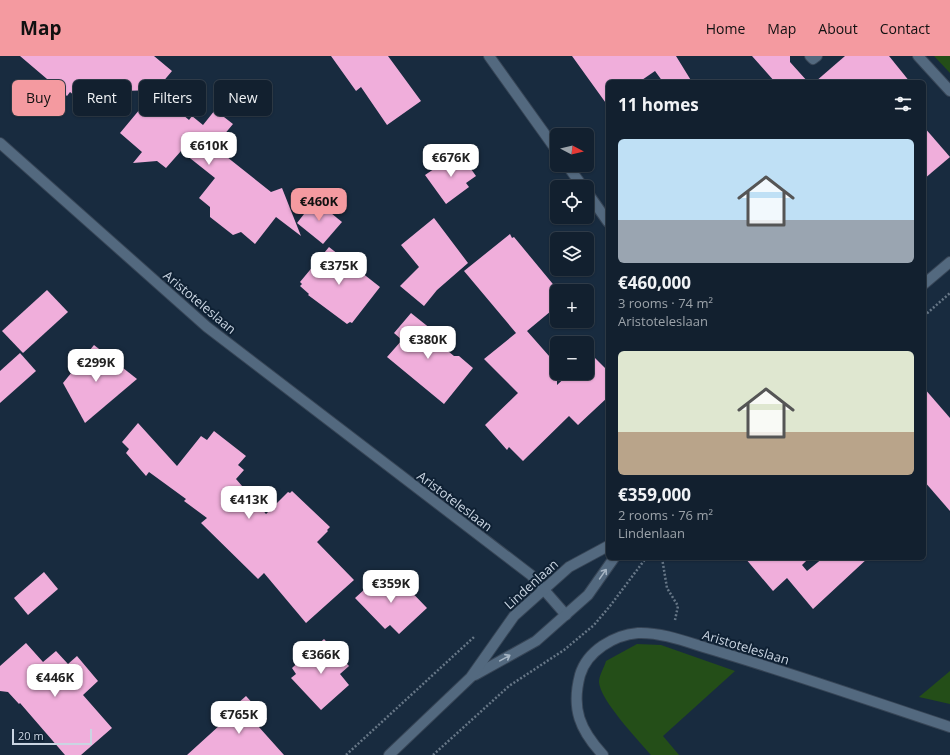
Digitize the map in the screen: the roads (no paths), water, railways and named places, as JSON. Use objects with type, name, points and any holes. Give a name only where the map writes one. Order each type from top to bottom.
[{"type":"street","points":[[489,56],[550,141]]},
{"type":"street","points":[[810,56],[813,59],[817,56]]},
{"type":"street","points":[[918,56],[950,91]]},
{"type":"street","name":"Aristoteleslaan","points":[[0,143],[207,326],[531,575],[566,615]]},
{"type":"street","points":[[594,202],[606,219]]},
{"type":"street","points":[[926,282],[950,262]]},
{"type":"street","name":"Lindenlaan","points":[[389,755],[471,677],[514,616],[569,567],[606,547]]},
{"type":"street","name":"Lindenlaan","points":[[471,677],[536,641],[588,594],[613,560]]},
{"type":"street","name":"Aristoteleslaan","points":[[602,755],[578,719],[576,705],[581,674],[596,651],[610,640],[623,635],[639,633],[671,638],[767,666],[950,728]]}]
